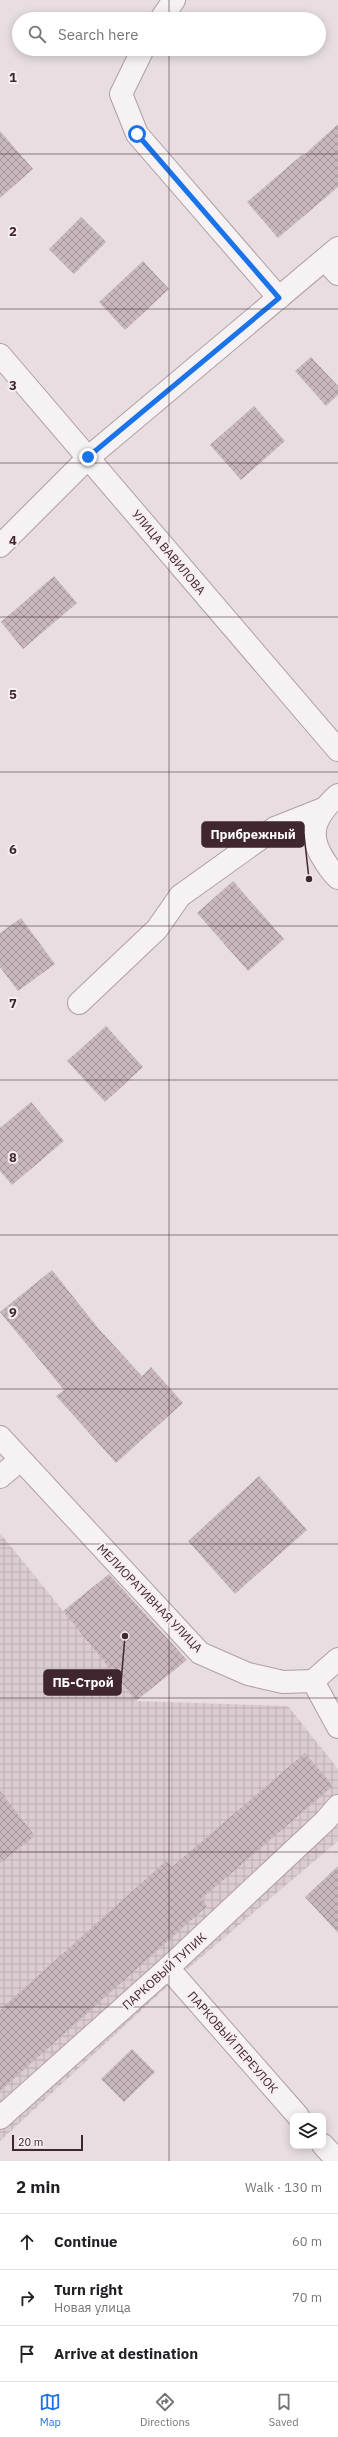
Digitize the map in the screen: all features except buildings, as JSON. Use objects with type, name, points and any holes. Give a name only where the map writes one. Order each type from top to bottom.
[{"type":"street","points":[[166,12],[174,0]]},
{"type":"street","points":[[140,56],[121,94],[137,134],[279,298]]},
{"type":"street","points":[[0,546],[88,457],[279,298],[334,261]]},
{"type":"street","name":"УЛИЦА ВАВИЛОВА","points":[[0,355],[334,736]]},
{"type":"street","points":[[331,802],[317,822],[314,836],[315,844],[328,867],[338,878]]},
{"type":"street","points":[[78,1003],[156,929],[180,896],[275,828],[331,802]]},
{"type":"street","name":"МЕЛИОРАТИВНАЯ УЛИЦА","points":[[0,1437],[19,1461],[200,1653],[248,1674],[283,1682],[313,1681]]},
{"type":"street","points":[[0,1477],[19,1461]]},
{"type":"street","points":[[338,1659],[313,1681],[338,1727]]},
{"type":"street","name":"ПАРКОВЫЙ ТУПИК","points":[[0,2118],[168,1968],[331,1814]]},
{"type":"street","name":"ПАРКОВЫЙ ПЕРЕУЛОК","points":[[168,1968],[295,2113]]},
{"type":"street","points":[[326,2148],[338,2161]]},
{"type":"shaded area","points":[[0,1533],[136,1701],[288,1706],[338,1769],[338,1841],[172,1982],[0,2141]]},
{"type":"place","name":"Прибрежный","points":[[309,879]]},
{"type":"place","name":"ПБ-Строй","points":[[125,1636]]},
{"type":"route","points":[[88,457],[279,298],[137,134]]}]
